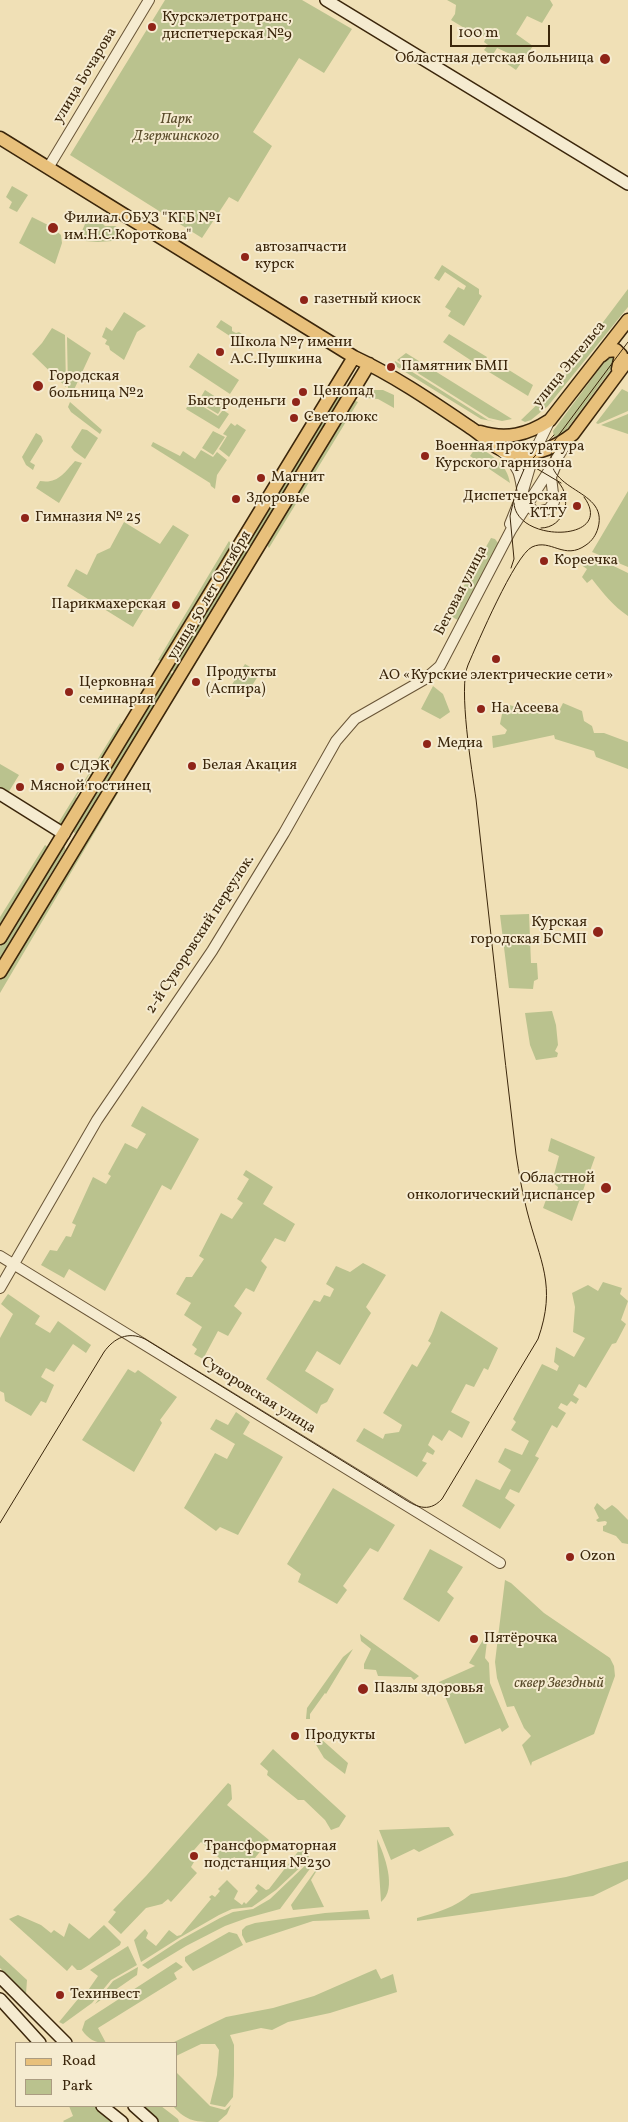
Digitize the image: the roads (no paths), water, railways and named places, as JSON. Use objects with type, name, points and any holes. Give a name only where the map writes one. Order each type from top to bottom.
[{"type":"main road","points":[[326,0],[628,184]]},
{"type":"main road","points":[[0,138],[354,357],[370,364],[473,429],[497,448],[513,453],[534,453],[552,448],[570,439],[628,360]]},
{"type":"main road","points":[[627,321],[618,343],[623,349],[628,349]]},
{"type":"main road","name":"улица Энгельса","points":[[473,429],[498,436],[518,436],[550,420],[627,321]]},
{"type":"main road","points":[[594,361],[615,349],[620,353],[621,361],[613,378]]},
{"type":"main road","name":"улица 50 лет Октября","points":[[0,938],[354,357]]},
{"type":"main road","name":"улица 50 лет Октября","points":[[0,972],[370,364]]},
{"type":"main road","points":[[0,794],[78,843]]},
{"type":"main road","points":[[0,1977],[65,2042]]},
{"type":"main road","points":[[0,1999],[39,2042]]},
{"type":"main road","points":[[103,2107],[122,2122]]},
{"type":"main road","points":[[135,2107],[152,2122]]},
{"type":"street","name":"улица Бочарова","points":[[48,168],[149,0]]},
{"type":"street","points":[[524,499],[534,453],[550,420]]},
{"type":"street","points":[[524,499],[570,439]]},
{"type":"street","points":[[497,448],[509,458],[517,470],[524,499],[538,512],[545,512],[552,506],[554,497],[552,474],[570,439]]},
{"type":"street","name":"Беговая улица","points":[[446,655],[524,499]]},
{"type":"street","name":"2-й Суворовский переулок.","points":[[0,1288],[97,1120],[212,951],[284,833],[336,741],[355,719],[433,674],[446,655]]},
{"type":"street","name":"Суворовская улица","points":[[0,1256],[500,1563]]},
{"type":"tram line","points":[[0,1523],[104,1352],[112,1343],[122,1337],[133,1336],[145,1339],[406,1500],[422,1507],[432,1506],[442,1499],[538,1339],[544,1320],[546,1288],[541,1260],[524,1197],[516,1154],[469,750],[465,710],[465,676],[479,639],[497,601],[516,566],[525,554],[532,547],[539,545],[571,551],[586,545],[594,538],[598,528],[599,514],[584,495],[562,480],[554,470],[551,458],[555,440],[628,342]]},
{"type":"tram line","points":[[511,568],[514,559],[510,516],[517,486],[525,467],[554,435]]},
{"type":"tram line","points":[[534,467],[561,483]]},
{"type":"tram line","points":[[541,528],[549,527],[556,523],[564,511],[566,504],[565,496],[558,482]]},
{"type":"tram line","points":[[514,503],[519,516],[530,526],[546,531],[562,532],[577,529],[587,523],[591,512],[584,497]]},
{"type":"place","name":"Курскэлетротранс, диспетчерская №9","points":[[152,27]]},
{"type":"place","name":"Областная детская больница","points":[[605,59]]},
{"type":"place","name":"Филиал ОБУЗ \"КГБ №1 им.Н.С.Короткова\"","points":[[53,228]]},
{"type":"place","name":"автозапчасти курск","points":[[245,257]]},
{"type":"place","name":"газетный киоск","points":[[304,300]]},
{"type":"place","name":"Школа №7 имени А.С.Пушкина","points":[[220,352]]},
{"type":"place","name":"Памятник БМП","points":[[391,367]]},
{"type":"place","name":"Городская больница №2","points":[[38,386]]},
{"type":"place","name":"Ценопад","points":[[303,392]]},
{"type":"place","name":"Быстроденьги","points":[[296,402]]},
{"type":"place","name":"Светолюкс","points":[[294,418]]},
{"type":"place","name":"Военная прокуратура Курского гарнизона","points":[[425,456]]},
{"type":"place","name":"Магнит","points":[[261,478]]},
{"type":"place","name":"Здоровье","points":[[236,499]]},
{"type":"place","name":"Диспетчерская КТТУ","points":[[577,506]]},
{"type":"place","name":"Гимназия № 25","points":[[25,518]]},
{"type":"place","name":"Кореечка","points":[[544,561]]},
{"type":"place","name":"Парикмахерская","points":[[176,605]]},
{"type":"place","name":"АО «Курские электрические сети»","points":[[496,659]]},
{"type":"place","name":"Продукты (Аспира)","points":[[196,682]]},
{"type":"place","name":"Церковная семинария","points":[[69,692]]},
{"type":"place","name":"На Асеева","points":[[481,709]]},
{"type":"place","name":"Медиа","points":[[427,744]]},
{"type":"place","name":"Белая Акация","points":[[192,766]]},
{"type":"place","name":"СДЭК","points":[[60,767]]},
{"type":"place","name":"Мясной гостинец","points":[[20,787]]},
{"type":"place","name":"Курская городская БСМП","points":[[598,932]]},
{"type":"place","name":"Областной онкологический диспансер","points":[[606,1188]]},
{"type":"place","name":"Ozon","points":[[570,1557]]},
{"type":"place","name":"Пятёрочка","points":[[474,1639]]},
{"type":"place","name":"Пазлы здоровья","points":[[363,1689]]},
{"type":"place","name":"Продукты","points":[[295,1736]]},
{"type":"place","name":"Трансформаторная подстанция №230","points":[[194,1856]]},
{"type":"place","name":"Техинвест","points":[[60,1995]]},
{"type":"park label","name":"Парк Дзержинского","points":[[176,128]]},
{"type":"park label","name":"сквер Звездный","points":[[559,1684]]}]
